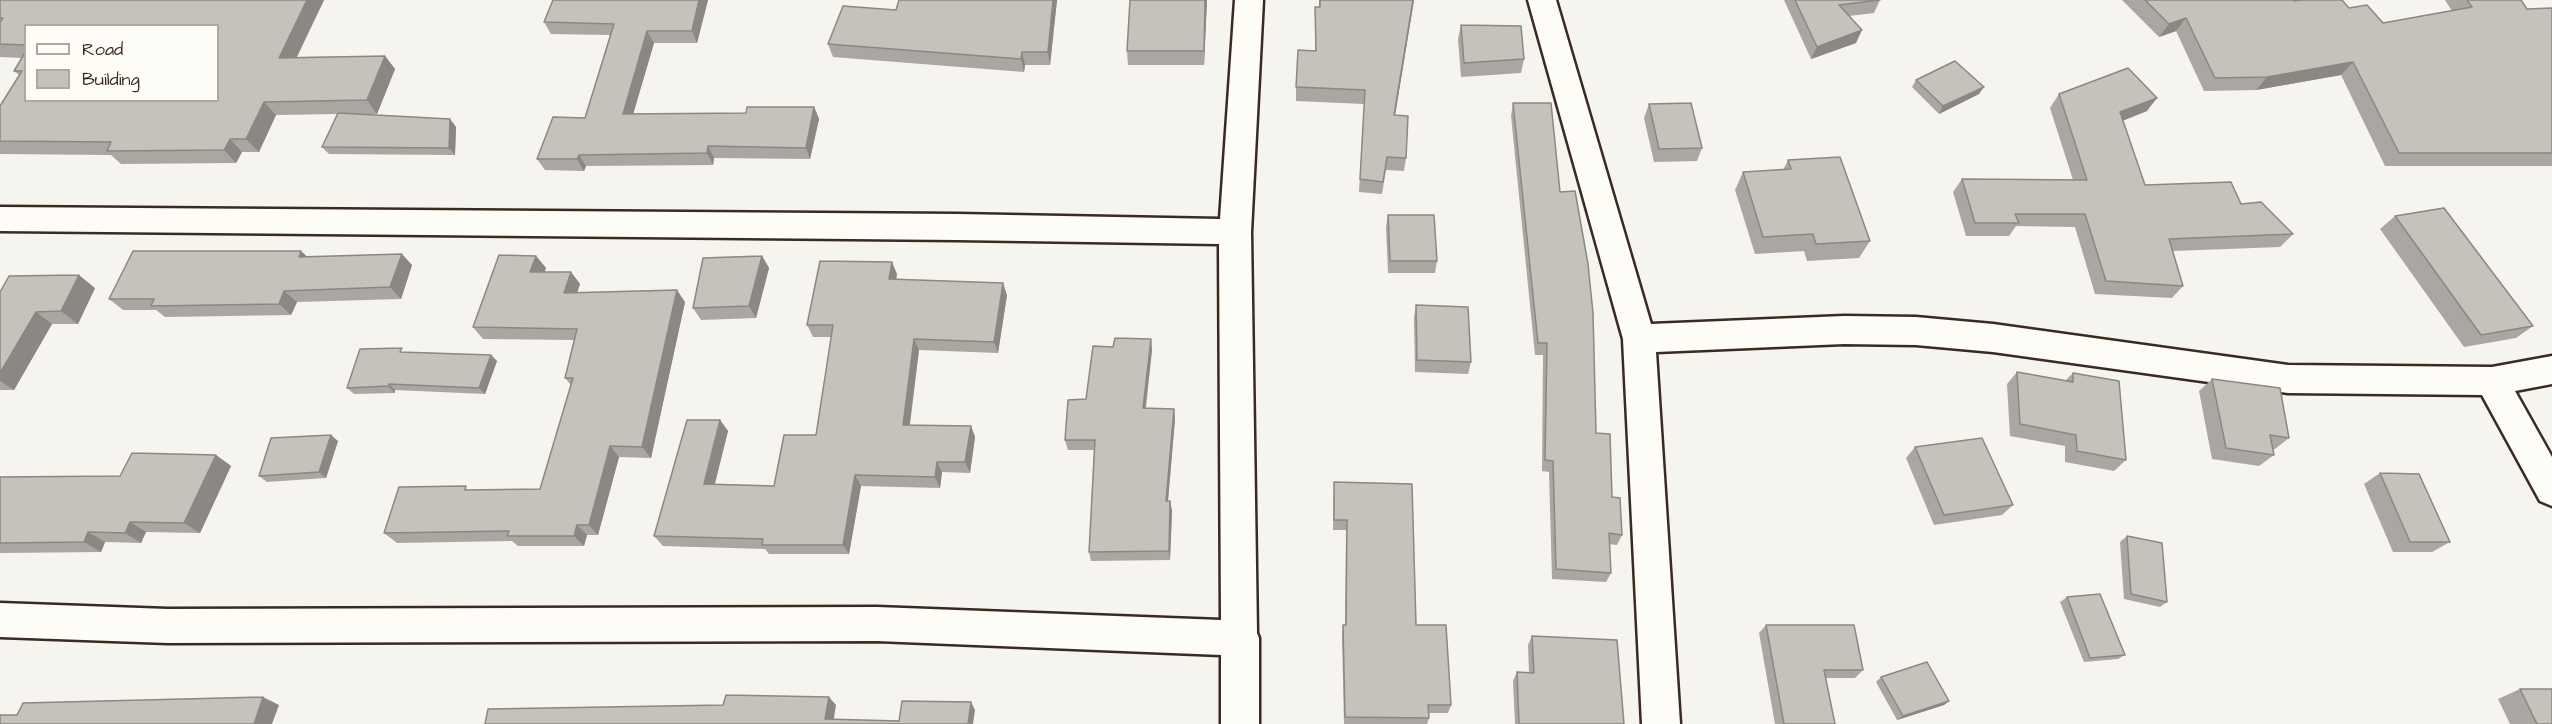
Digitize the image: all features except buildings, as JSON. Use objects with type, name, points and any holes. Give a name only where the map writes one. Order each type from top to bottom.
[{"type":"street","points":[[1240,724],[1241,638],[1234,232],[1249,0]]},
{"type":"street","points":[[1542,0],[1639,339],[1661,724]]},
{"type":"street","points":[[0,219],[476,225],[945,227],[1234,232]]},
{"type":"street","points":[[1639,339],[1798,331],[1916,331],[1993,338],[2288,379],[2492,381],[2552,370]]},
{"type":"street","points":[[2492,381],[2552,490]]},
{"type":"street","points":[[0,620],[168,626],[877,624],[1241,638]]}]
